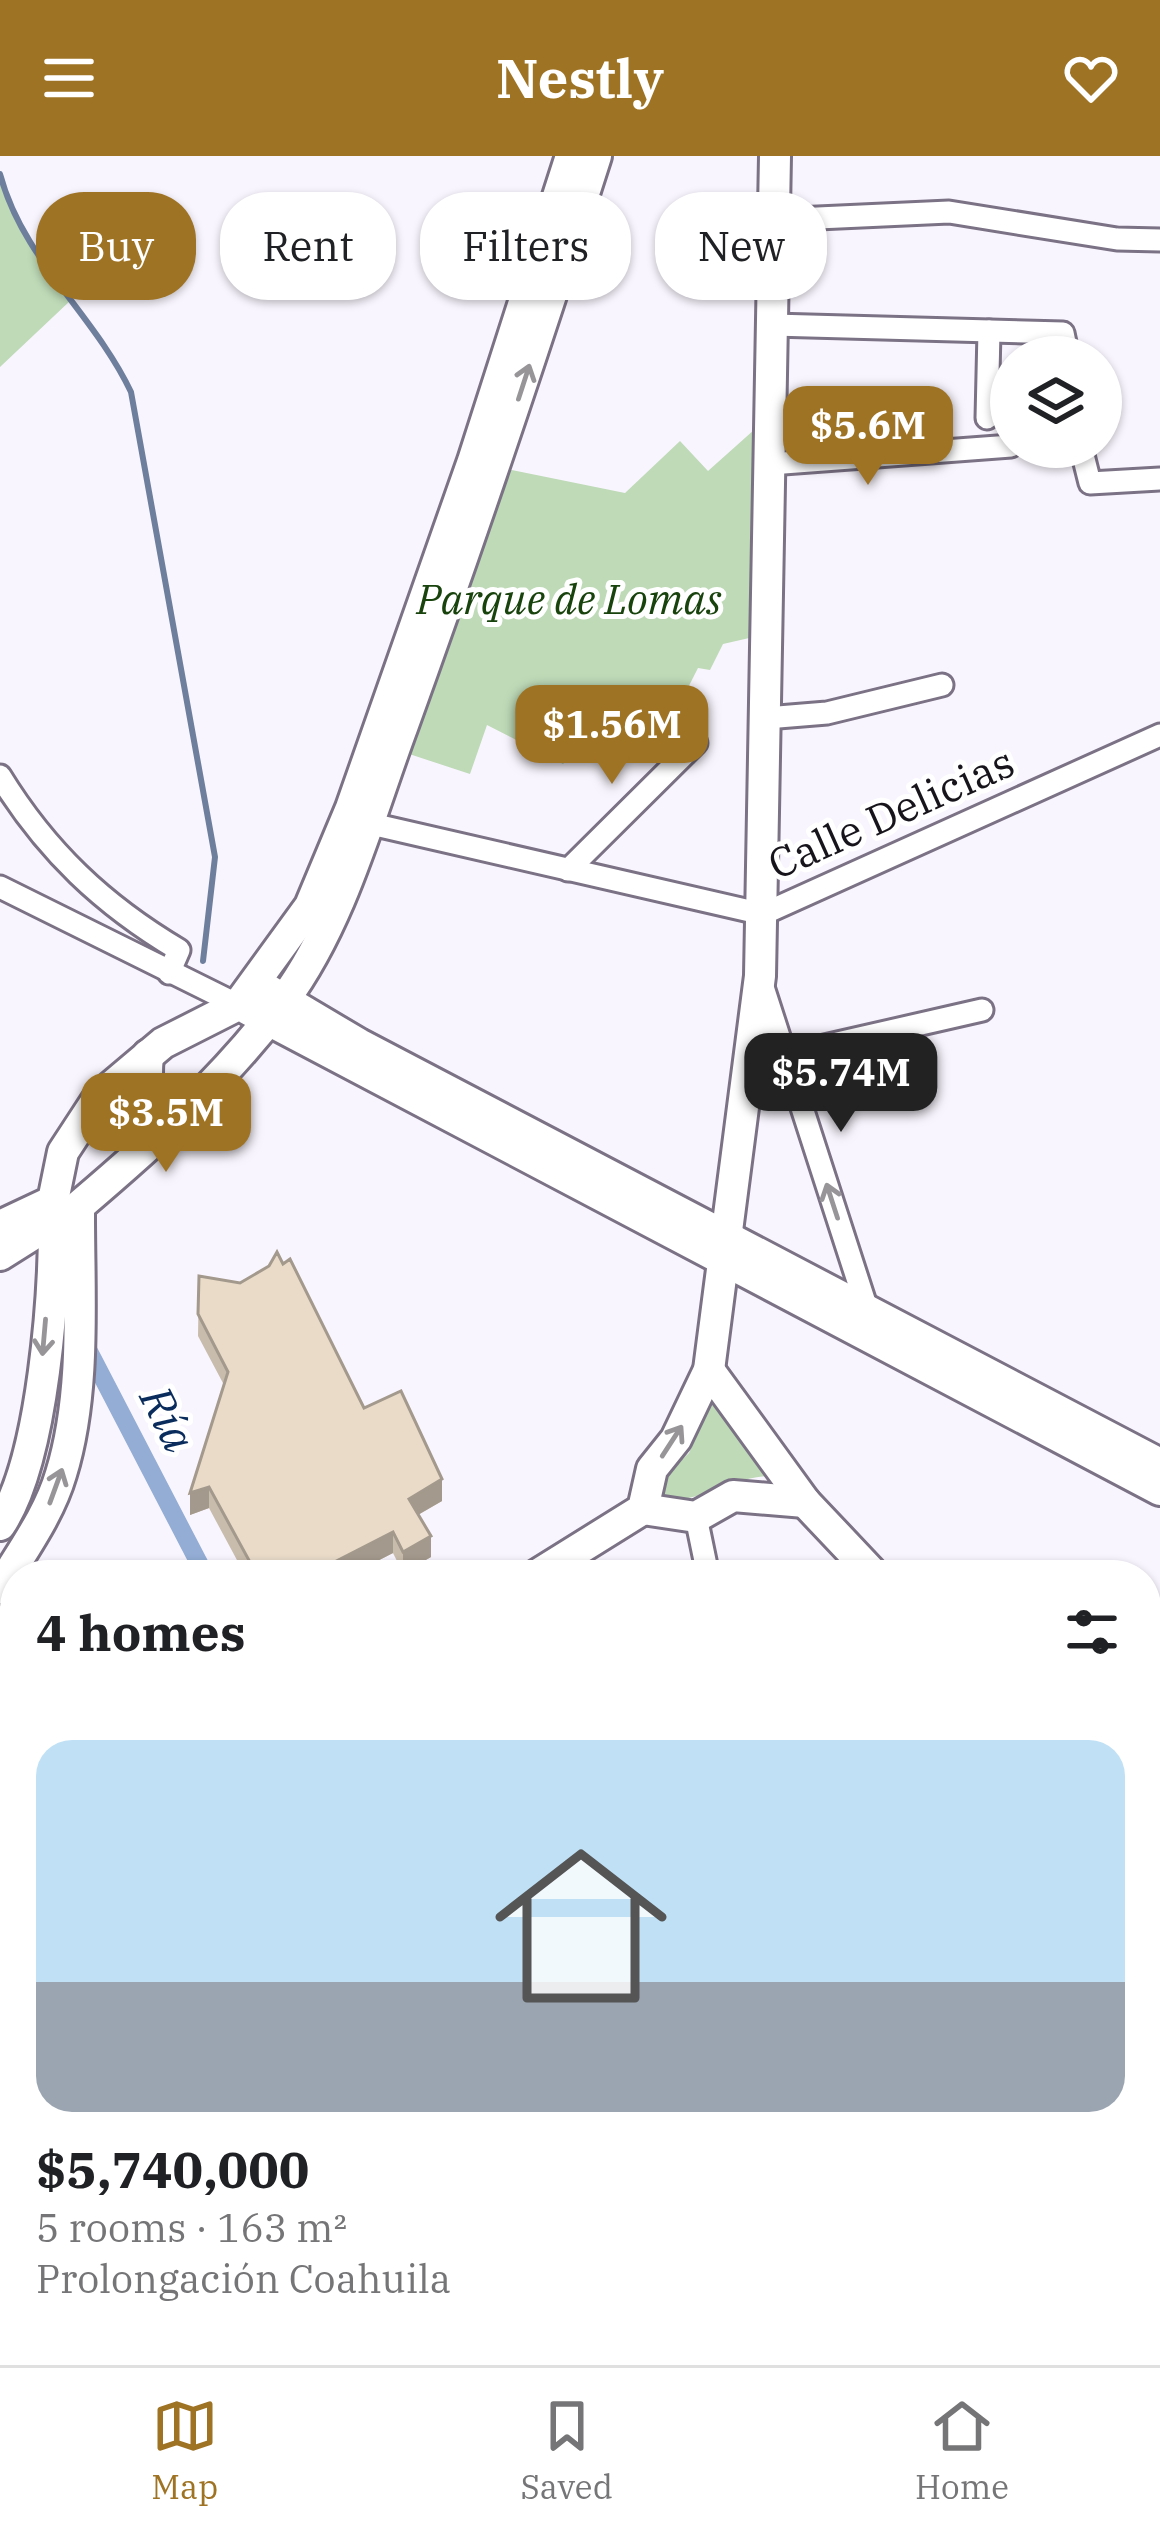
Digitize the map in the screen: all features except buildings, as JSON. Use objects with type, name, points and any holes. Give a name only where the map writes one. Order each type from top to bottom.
[{"type":"main road","points":[[497,426],[571,156]]},
{"type":"main road","points":[[0,1255],[66,1211],[165,1133],[237,1060],[359,816],[596,156]]},
{"type":"main road","points":[[774,192],[775,156]]},
{"type":"main road","points":[[643,1509],[652,1469],[676,1438],[709,1370],[760,976],[773,300]]},
{"type":"main road","points":[[17,1560],[43,1518],[62,1472],[78,1365],[63,1152],[99,1097],[148,1055],[201,1019],[262,1002],[1160,1490]]},
{"type":"main road","points":[[148,1055],[148,1099],[165,1133]]},
{"type":"main road","points":[[0,1226],[66,1211]]},
{"type":"main road","points":[[0,1525],[11,1508],[34,1434],[66,1211]]},
{"type":"main road","points":[[723,1250],[868,1312],[1160,1464]]},
{"type":"main road","points":[[709,1370],[805,1502],[860,1560]]},
{"type":"main road","points":[[561,1560],[643,1509],[696,1517],[733,1496],[805,1502]]},
{"type":"street","points":[[827,218],[949,212],[1117,238],[1160,240]]},
{"type":"street","points":[[773,325],[1064,336]]},
{"type":"street","points":[[987,418],[989,331]]},
{"type":"street","points":[[770,464],[990,449]]},
{"type":"street","points":[[1086,468],[1090,483],[1160,479]]},
{"type":"street","points":[[766,718],[827,713],[942,686]]},
{"type":"street","name":"Calle Delicias","points":[[359,816],[763,914],[1160,735]]},
{"type":"street","points":[[568,870],[696,743]]},
{"type":"street","points":[[0,776],[27,820],[94,892],[178,950],[169,973]]},
{"type":"street","points":[[0,887],[169,973],[262,1002]]},
{"type":"street","points":[[760,976],[868,1312]]},
{"type":"street","points":[[785,1055],[982,1010]]},
{"type":"street","points":[[696,1517],[705,1560]]},
{"type":"green space","points":[[0,174],[36,256],[36,300],[71,300],[0,367]]},
{"type":"green space","name":"Parque de Lomas","points":[[765,420],[758,636],[723,644],[710,670],[698,668],[670,723],[634,693],[563,764],[487,725],[470,774],[394,749],[497,467],[625,493],[680,441],[708,471]]},
{"type":"green space","points":[[714,1395],[768,1476],[691,1498],[661,1500],[667,1474],[689,1453]]},
{"type":"waterway","points":[[0,174],[25,233],[131,392],[215,857],[203,961]]},
{"type":"waterway","name":"Ría","points":[[83,1340],[197,1560]]}]
